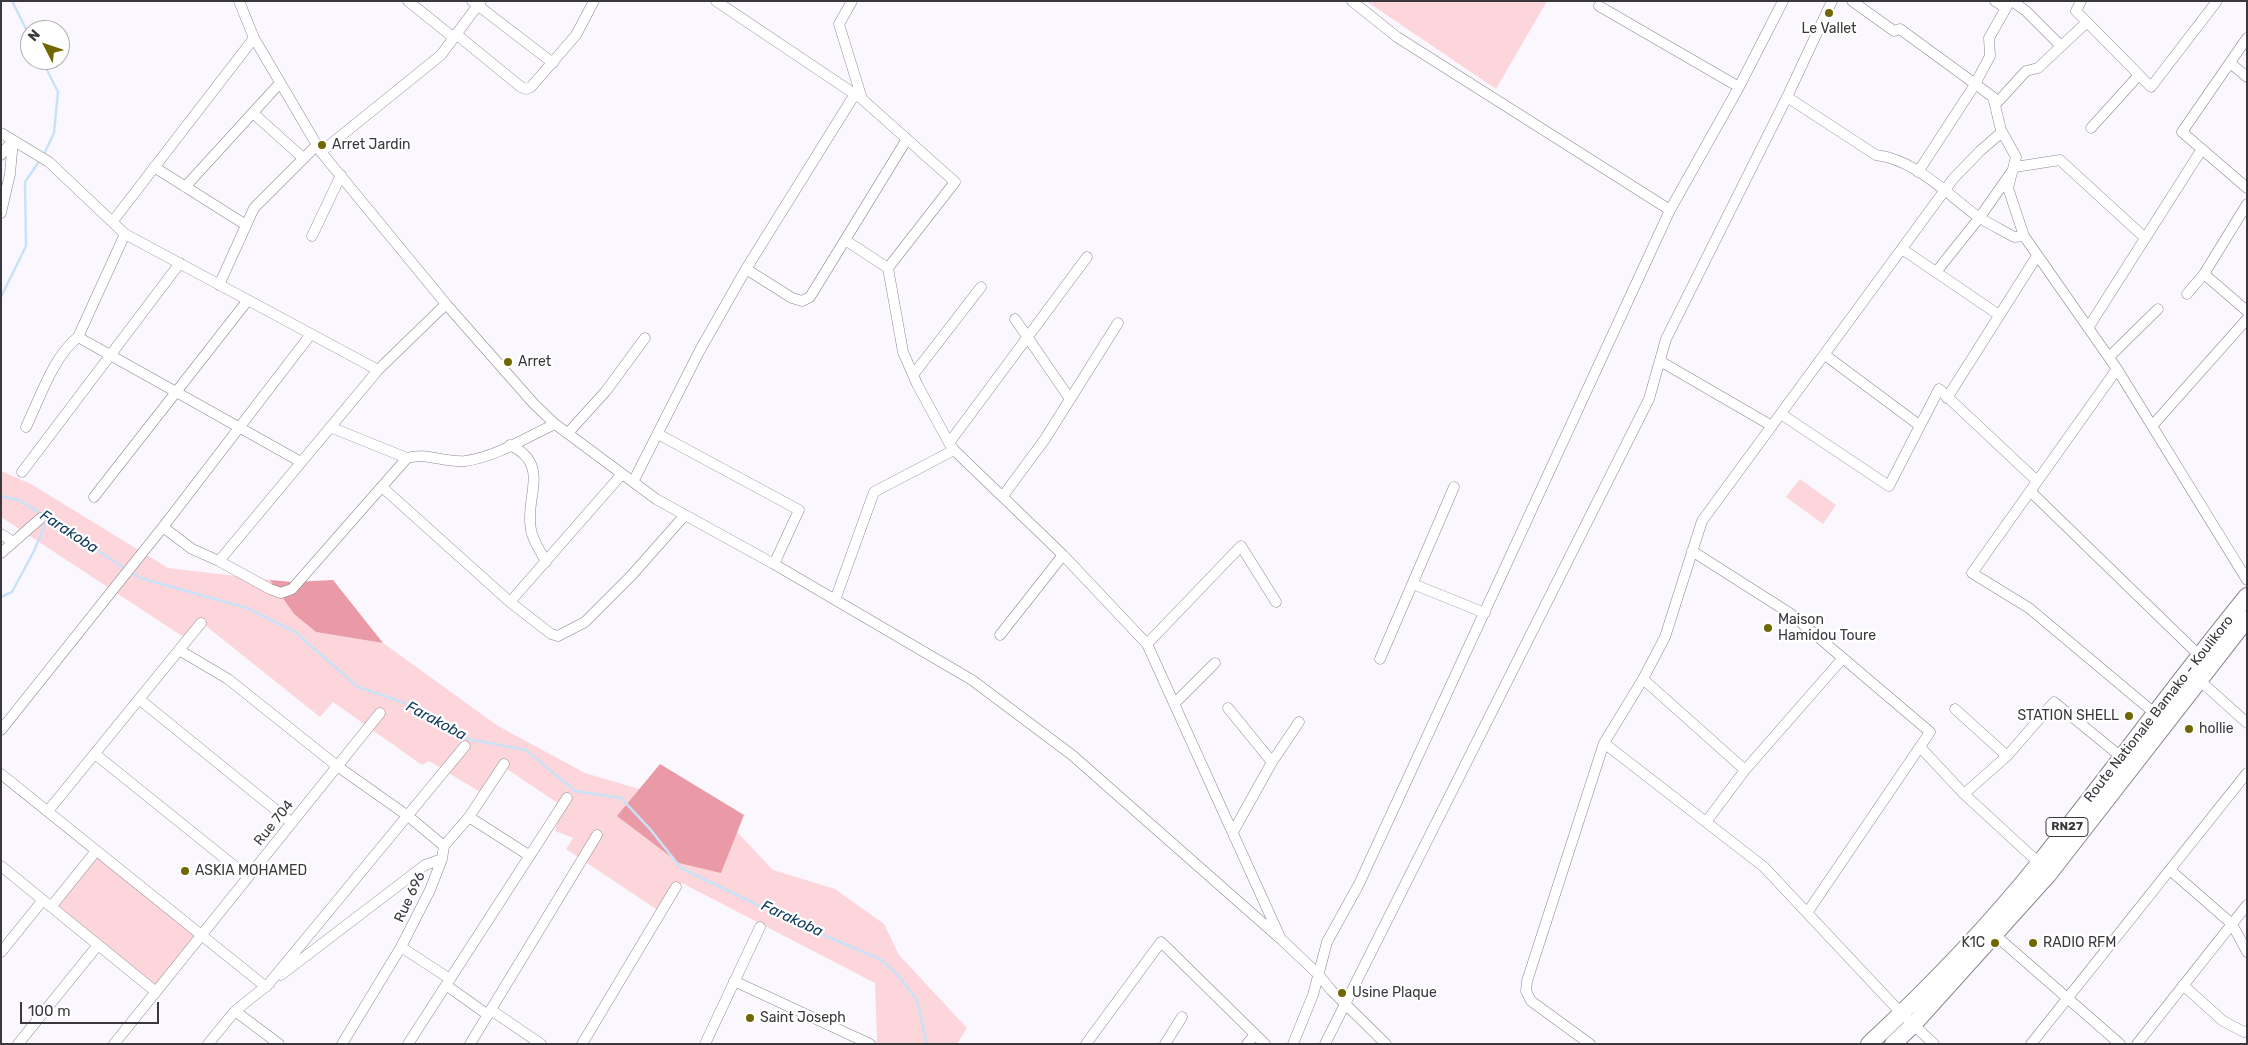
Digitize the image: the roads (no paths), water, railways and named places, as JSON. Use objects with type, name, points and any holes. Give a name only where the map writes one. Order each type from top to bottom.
[{"type":"main road","name":"Route Nationale Bamako - Koulikoro","points":[[1893,1044],[1908,1019],[1986,924],[2127,762],[2161,719],[2199,680],[2204,660],[2247,596]]},
{"type":"main road","name":"Route Nationale Bamako - Koulikoro","points":[[2161,719],[2188,668],[2204,660],[2247,618]]},
{"type":"main road","name":"Route Nationale Bamako - Koulikoro","points":[[1870,1044],[1908,1019],[1995,935],[2048,875],[2127,762]]},
{"type":"street","points":[[238,1],[254,38],[319,148],[446,304],[534,404],[555,424],[656,499],[774,564],[972,680],[1072,755],[1282,940],[1386,1044]]},
{"type":"street","points":[[408,1],[526,89],[531,87],[576,35],[594,1]]},
{"type":"street","points":[[716,1],[858,97],[955,182],[888,268]]},
{"type":"street","points":[[734,13],[737,1]]},
{"type":"street","points":[[1352,1],[1397,36],[1670,210]]},
{"type":"street","points":[[1293,1044],[1313,996],[1327,942],[1360,884],[1670,210],[1739,87],[1783,1]]},
{"type":"street","points":[[1326,1044],[1345,1001],[1649,399],[1666,339],[1787,97],[1832,1]]},
{"type":"street","points":[[1852,1],[1894,30],[1900,28],[1993,97],[2002,132],[2016,157],[2015,167],[2008,188],[2024,236],[2036,256],[2117,369],[2247,580]]},
{"type":"street","points":[[1995,1],[2026,11],[2061,46]]},
{"type":"street","points":[[2081,1],[2076,11],[2151,86],[2217,1]]},
{"type":"street","points":[[220,285],[254,208],[262,199],[303,158],[319,148],[441,55],[477,3],[553,62]]},
{"type":"street","points":[[633,482],[700,350],[746,269],[858,97],[838,24],[848,3]]},
{"type":"street","points":[[1918,172],[1976,83],[1990,56],[1989,38],[2009,4]]},
{"type":"street","points":[[1599,6],[1739,87]]},
{"type":"street","points":[[1995,105],[2026,71],[2038,68],[2087,22]]},
{"type":"street","points":[[113,221],[254,38]]},
{"type":"street","points":[[2247,38],[2182,132],[2247,188]]},
{"type":"street","points":[[2230,63],[2247,77]]},
{"type":"street","points":[[2091,128],[2139,75]]},
{"type":"street","points":[[185,187],[280,84]]},
{"type":"street","points":[[1787,97],[1876,155],[1891,156],[1918,172],[1980,217],[2014,238],[2024,236]]},
{"type":"street","points":[[253,114],[303,158]]},
{"type":"street","points":[[1590,1044],[1531,1000],[1526,991],[1527,981],[1604,743],[1644,679],[1665,637],[1702,521],[1953,179],[1980,151],[2002,132]]},
{"type":"street","points":[[1,133],[49,162],[126,234],[378,370]]},
{"type":"street","points":[[746,269],[792,298],[802,301],[810,297],[907,139]]},
{"type":"street","points":[[1,156],[13,140]]},
{"type":"street","points":[[1,213],[10,174],[13,140]]},
{"type":"street","points":[[2088,328],[2202,149]]},
{"type":"street","points":[[1936,272],[1980,217],[2015,167],[2060,160],[2145,238]]},
{"type":"street","points":[[154,167],[246,226]]},
{"type":"street","points":[[312,236],[341,175]]},
{"type":"street","points":[[2187,294],[2204,274],[2247,204]]},
{"type":"street","points":[[26,427],[56,363],[64,350],[78,337],[126,234]]},
{"type":"street","points":[[845,240],[888,268],[903,352],[913,375],[952,446],[1063,555],[1147,644],[1282,940]]},
{"type":"street","points":[[1902,249],[1999,315]]},
{"type":"street","points":[[1947,398],[2036,256]]},
{"type":"street","points":[[835,600],[874,492],[952,446],[1028,337],[1087,257]]},
{"type":"street","points":[[22,472],[180,263]]},
{"type":"street","points":[[2204,274],[2247,311]]},
{"type":"street","points":[[913,375],[980,287]]},
{"type":"street","points":[[94,497],[248,300]]},
{"type":"street","points":[[219,561],[378,370],[446,304]]},
{"type":"street","points":[[2109,357],[2158,309]]},
{"type":"street","points":[[1015,319],[1070,399]]},
{"type":"street","points":[[2152,426],[2247,319]]},
{"type":"street","points":[[1003,496],[1044,439],[1118,323]]},
{"type":"street","points":[[1,730],[163,527],[311,334]]},
{"type":"street","points":[[78,337],[301,462]]},
{"type":"street","points":[[568,433],[606,391],[645,338]]},
{"type":"street","points":[[1825,355],[1919,425]]},
{"type":"street","points":[[1660,360],[1772,426]]},
{"type":"street","points":[[2117,369],[1972,573],[2029,608],[2161,719]]},
{"type":"street","points":[[1781,414],[1889,486],[1939,389],[2037,481]]},
{"type":"street","points":[[163,527],[180,542],[270,589],[287,592],[292,589],[407,458],[415,455],[442,460],[463,461],[479,458],[555,424]]},
{"type":"street","points":[[330,427],[407,458]]},
{"type":"street","points":[[658,434],[799,510],[774,564]]},
{"type":"street","points":[[510,445],[522,451],[535,472],[531,530],[546,562]]},
{"type":"street","points":[[510,602],[622,474]]},
{"type":"street","points":[[382,487],[510,602],[550,634],[558,636],[585,622],[618,589],[685,515]]},
{"type":"street","points":[[1380,658],[1454,487]]},
{"type":"street","points":[[2030,491],[2204,660]]},
{"type":"street","points":[[1,552],[41,518]]},
{"type":"street","points":[[1,534],[13,542]]},
{"type":"street","points":[[1147,644],[1241,546],[1276,602]]},
{"type":"street","points":[[1692,551],[1791,614],[1930,732],[1807,913]]},
{"type":"street","points":[[1000,635],[1063,555]]},
{"type":"street","points":[[1413,584],[1485,612]]},
{"type":"street","points":[[48,812],[201,623]]},
{"type":"street","points":[[179,650],[228,679],[337,766],[408,816],[444,846],[469,817],[504,764]]},
{"type":"street","points":[[1706,822],[1745,770],[1842,658]]},
{"type":"street","points":[[1174,704],[1215,663]]},
{"type":"street","points":[[2188,668],[2247,723]]},
{"type":"street","points":[[1644,679],[1745,770]]},
{"type":"street","points":[[139,699],[292,823]]},
{"type":"street","points":[[1964,794],[2007,756],[2054,702],[2127,762]]},
{"type":"street","points":[[1228,708],[1272,762]]},
{"type":"street","points":[[1955,709],[2007,756]]},
{"type":"street","name":"Rue 704","points":[[114,1044],[380,713]]},
{"type":"street","points":[[1233,832],[1272,762],[1298,722]]},
{"type":"street","points":[[1604,743],[1764,867],[1934,1044]]},
{"type":"street","points":[[266,987],[465,746]]},
{"type":"street","points":[[1920,747],[1964,794],[2039,863]]},
{"type":"street","points":[[95,754],[248,878]]},
{"type":"street","points":[[2031,1044],[2247,773]]},
{"type":"street","points":[[1,774],[266,987]]},
{"type":"street","points":[[408,1044],[568,798]]},
{"type":"street","points":[[469,817],[530,856]]},
{"type":"street","points":[[470,1044],[597,835]]},
{"type":"street","name":"Rue 696","points":[[342,1044],[401,947],[430,890],[442,859],[444,846]]},
{"type":"street","points":[[1,952],[96,851]]},
{"type":"street","points":[[208,1044],[235,1011],[425,865],[442,859]]},
{"type":"street","points":[[1,866],[156,992]]},
{"type":"street","points":[[2170,870],[2232,924],[2247,952]]},
{"type":"street","points":[[582,1044],[676,886]]},
{"type":"street","points":[[2137,1044],[2247,905]]},
{"type":"street","points":[[704,1044],[760,927]]},
{"type":"street","points":[[1995,935],[2120,1044]]},
{"type":"street","points":[[1086,1044],[1161,942],[1265,1044]]},
{"type":"street","points":[[18,1044],[98,945]]},
{"type":"street","points":[[401,947],[489,1012],[541,1044]]},
{"type":"street","points":[[734,981],[870,1044]]},
{"type":"street","points":[[2183,985],[2223,1021],[2244,1032],[2247,1031]]},
{"type":"street","points":[[235,1011],[279,1044]]},
{"type":"street","points":[[1165,1044],[1182,1017]]},
{"type":"street","points":[[1247,1044],[1255,1034]]},
{"type":"waterway","points":[[12,1],[22,20]]},
{"type":"waterway","points":[[45,152],[54,133],[58,92],[47,70]]},
{"type":"waterway","points":[[1,297],[26,246],[25,182],[40,160]]},
{"type":"waterway","name":"Farakoba","points":[[1,496],[21,501],[126,569]]},
{"type":"waterway","points":[[1,597],[12,592],[34,551],[48,518]]},
{"type":"waterway","name":"Farakoba","points":[[131,572],[140,578],[247,608],[295,632],[358,687],[417,707],[468,739],[526,750],[575,791],[621,798],[650,829],[681,868],[797,924],[880,959],[898,975],[917,1000],[927,1044]]},
{"type":"place","name":"Le Vallet","points":[[1829,13]]},
{"type":"place","name":"Arret Jardin","points":[[322,145]]},
{"type":"place","name":"Arret","points":[[508,362]]},
{"type":"place","name":"Maison Hamidou Toure","points":[[1768,628]]},
{"type":"place","name":"STATION SHELL","points":[[2129,716]]},
{"type":"place","name":"hollie","points":[[2189,729]]},
{"type":"place","name":"ASKIA MOHAMED","points":[[185,871]]},
{"type":"place","name":"K1C","points":[[1995,943]]},
{"type":"place","name":"RADIO RFM","points":[[2033,943]]},
{"type":"place","name":"Usine Plaque","points":[[1342,993]]},
{"type":"place","name":"Saint Joseph","points":[[750,1018]]}]
